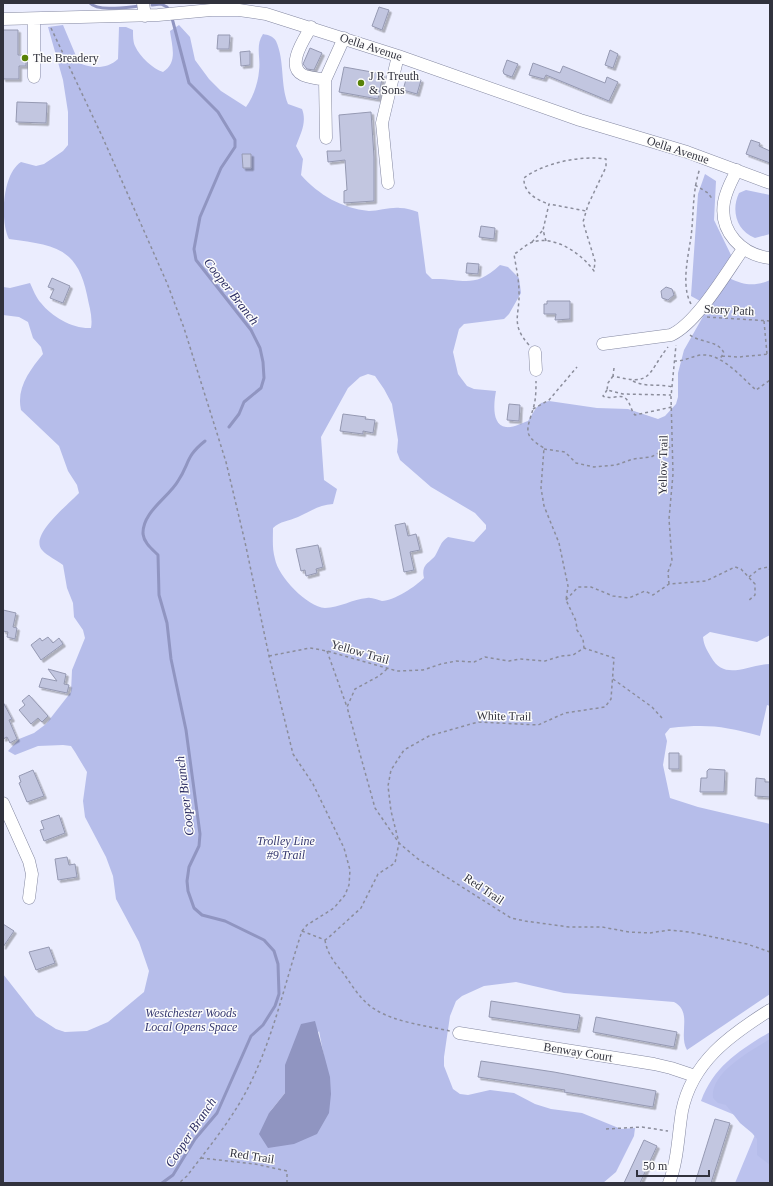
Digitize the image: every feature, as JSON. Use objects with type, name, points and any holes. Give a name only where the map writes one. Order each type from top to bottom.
[{"type":"street","points":[[143,3],[145,16]]},
{"type":"street","name":"Oella Avenue","points":[[3,19],[145,16],[211,10],[253,12],[284,18],[398,56],[580,120],[703,158],[770,183]]},
{"type":"street","points":[[34,77],[40,19]]},
{"type":"street","points":[[311,27],[298,53],[296,68],[302,74],[325,80]]},
{"type":"street","points":[[326,138],[325,80],[344,38]]},
{"type":"street","points":[[388,182],[382,123],[398,56]]},
{"type":"street","points":[[737,170],[728,190],[723,214],[731,235],[743,249],[770,258]]},
{"type":"street","points":[[603,344],[670,335],[683,328],[693,317],[743,249]]},
{"type":"street","points":[[535,352],[536,370]]},
{"type":"street","points":[[3,803],[6,817],[29,861],[32,874],[29,898]]},
{"type":"street","points":[[669,1183],[675,1163],[682,1110],[695,1076],[706,1059],[719,1046],[770,1010]]},
{"type":"street","name":"Benway Court","points":[[454,1032],[654,1064],[695,1076]]},
{"type":"path","points":[[40,19],[102,136],[184,328],[226,462],[245,542],[269,656],[293,754],[313,784],[344,848],[350,870],[349,885],[345,896],[334,908],[307,924],[302,930],[277,1015],[250,1084],[236,1110],[187,1176],[179,1183]]},
{"type":"path","points":[[532,242],[546,242],[572,249],[588,262],[594,271],[596,261],[583,222],[586,211],[606,167],[606,159],[591,156],[551,163],[524,178],[524,185],[529,194],[549,204],[586,211]]},
{"type":"path","points":[[689,299],[686,268],[691,236],[694,185],[703,158]]},
{"type":"path","points":[[694,185],[708,193],[723,214]]},
{"type":"path","points":[[546,242],[543,230],[549,204]]},
{"type":"path","points":[[535,352],[522,338],[516,320],[519,292],[514,254],[532,242],[543,230]]},
{"type":"path","name":"Story Path","points":[[693,317],[770,321]]},
{"type":"path","name":"Story Path","points":[[764,321],[767,354]]},
{"type":"path","points":[[683,328],[693,338],[716,345],[722,349],[724,353],[719,360]]},
{"type":"path","points":[[632,381],[640,380],[648,375],[668,346]]},
{"type":"path","name":"Yellow Trail","points":[[669,584],[668,572],[672,560],[669,519],[673,474],[672,388],[676,346]]},
{"type":"path","points":[[722,356],[739,357],[770,354]]},
{"type":"path","points":[[674,361],[679,362],[703,355],[719,360],[756,390],[770,380]]},
{"type":"path","points":[[533,410],[549,400],[577,367]]},
{"type":"path","points":[[614,368],[613,376],[608,383],[603,396],[607,398],[623,397],[626,399],[635,415],[672,407]]},
{"type":"path","points":[[536,370],[536,392],[533,410],[527,428],[529,436],[544,448],[565,452],[576,463],[582,466],[594,467],[616,465],[633,458],[651,457],[672,446]]},
{"type":"path","points":[[613,376],[646,386],[664,385],[672,388]]},
{"type":"path","points":[[606,390],[624,394],[672,395]]},
{"type":"path","points":[[544,448],[541,488],[543,500],[560,542],[568,586],[566,600],[576,621],[577,630],[583,639],[584,648]]},
{"type":"path","points":[[566,600],[578,587],[591,587],[614,596],[629,598],[645,591],[653,595],[669,584],[706,582],[735,567],[741,569],[755,584],[755,595],[748,601]]},
{"type":"path","points":[[748,577],[759,569],[768,567],[770,570]]},
{"type":"path","name":"Yellow Trail","points":[[269,656],[310,648],[327,651],[397,671],[423,670],[448,662],[474,662],[484,657],[509,661],[521,659],[545,661],[561,656],[573,655],[584,648]]},
{"type":"path","name":"White Trail","points":[[325,940],[361,908],[378,874],[395,863],[398,843],[388,786],[391,770],[404,750],[429,736],[478,722],[538,725],[565,713],[605,707],[611,699],[614,658],[584,648]]},
{"type":"path","name":"Red Trail","points":[[327,651],[347,707],[375,808],[398,843],[418,859],[511,918],[569,927],[602,927],[629,932],[650,933],[669,930],[689,932],[747,944],[770,952]]},
{"type":"path","points":[[347,707],[355,688],[379,676],[387,669]]},
{"type":"path","points":[[613,679],[652,707],[662,718]]},
{"type":"path","points":[[302,930],[325,940],[326,950],[331,957],[362,998],[376,1011],[401,1020],[454,1032]]},
{"type":"path","points":[[606,1129],[642,1127],[679,1133]]},
{"type":"path","name":"Red Trail","points":[[201,1158],[254,1164],[287,1171],[287,1183]]},
{"type":"shaded area","points":[[315,1021],[330,1077],[331,1094],[329,1113],[317,1134],[294,1144],[268,1148],[259,1134],[269,1113],[285,1093],[285,1065],[301,1024]]},
{"type":"shaded area","points":[[770,1032],[770,1183],[735,1183],[759,1125],[701,1101],[713,1078],[729,1060],[748,1045]]},
{"type":"green space","points":[[63,25],[79,63],[100,67],[109,65],[118,59],[119,27],[126,27],[133,30],[134,44],[143,58],[163,72],[171,64],[173,54],[170,31],[179,25],[190,37],[195,60],[209,79],[221,91],[246,107],[253,95],[258,80],[259,43],[263,34],[269,35],[273,38],[276,41],[281,56],[284,89],[288,104],[302,109],[304,118],[303,128],[296,146],[303,159],[301,175],[315,189],[340,204],[349,207],[369,211],[402,208],[418,212],[426,273],[432,279],[475,280],[491,273],[500,265],[508,267],[519,278],[521,293],[509,314],[504,319],[464,324],[459,329],[453,352],[458,374],[467,386],[474,389],[496,391],[496,418],[501,425],[506,427],[512,427],[528,421],[541,403],[549,401],[597,408],[628,409],[658,419],[665,416],[676,404],[678,397],[678,373],[684,350],[709,306],[691,296],[698,194],[705,174],[716,181],[714,220],[731,255],[729,278],[749,284],[759,284],[770,280],[770,635],[757,642],[710,632],[703,637],[711,657],[723,669],[738,670],[770,664],[770,706],[767,705],[760,736],[736,730],[705,726],[670,728],[665,734],[667,741],[663,765],[670,798],[698,807],[770,824],[770,994],[687,1050],[684,1037],[683,1011],[680,1006],[674,1002],[564,993],[516,982],[484,986],[462,996],[456,1001],[450,1016],[444,1066],[453,1089],[460,1094],[468,1095],[490,1090],[514,1093],[535,1104],[551,1109],[582,1113],[621,1129],[635,1128],[634,1136],[616,1172],[603,1183],[3,1183],[3,974],[36,1016],[56,1029],[65,1032],[87,1031],[108,1022],[144,992],[149,971],[139,942],[116,899],[113,876],[106,857],[85,817],[83,801],[87,772],[75,752],[71,746],[63,745],[38,746],[15,755],[8,751],[19,739],[34,733],[46,724],[71,692],[72,670],[85,638],[83,630],[74,617],[73,603],[67,588],[63,565],[44,552],[39,544],[45,528],[79,493],[77,485],[68,471],[59,446],[21,410],[20,394],[22,387],[33,366],[43,354],[41,347],[33,338],[28,322],[19,317],[3,315],[3,287],[10,288],[30,283],[39,301],[51,313],[70,324],[84,328],[91,328],[92,320],[87,295],[83,279],[77,266],[69,257],[50,246],[9,239],[4,221],[4,199],[6,187],[15,168],[21,162],[36,166],[44,164],[63,151],[68,145],[68,112],[63,80],[48,27]],"holes":[[[368,374],[375,376],[392,404],[398,440],[397,452],[400,460],[431,487],[475,513],[486,525],[486,529],[474,542],[448,537],[445,539],[435,556],[425,566],[423,571],[424,578],[410,589],[392,599],[382,601],[371,598],[362,599],[336,607],[325,608],[318,606],[302,597],[287,582],[277,566],[274,555],[273,528],[282,522],[298,517],[319,507],[333,504],[337,489],[324,480],[321,437],[348,388],[360,377]],[[319,1031],[324,1057],[269,1113],[285,1093]]]},
{"type":"green space","points":[[746,190],[770,195],[770,234],[755,238],[749,235],[739,225],[735,206],[739,193]]},
{"type":"green space","points":[[770,1039],[770,1165],[757,1155],[757,1139],[752,1133],[740,1123],[726,1105],[718,1103],[713,1098],[714,1088],[725,1071],[733,1063]]},
{"type":"building","points":[[379,7],[389,10],[382,30],[372,26]]},
{"type":"building","points":[[3,30],[18,30],[18,55],[26,55],[26,66],[19,66],[19,79],[3,79]]},
{"type":"building","points":[[218,35],[230,35],[229,49],[217,49]]},
{"type":"building","points":[[310,48],[322,53],[314,70],[307,69],[303,64]]},
{"type":"building","points":[[610,50],[618,54],[613,68],[605,65]]},
{"type":"building","points":[[250,51],[250,65],[241,66],[240,52]]},
{"type":"building","points":[[507,60],[518,64],[512,77],[504,74],[503,71]]},
{"type":"building","points":[[533,63],[560,73],[563,66],[605,83],[607,77],[618,82],[609,101],[546,75],[544,79],[529,75]]},
{"type":"building","name":"J R Treuth & Sons","points":[[344,67],[383,74],[378,99],[339,92]]},
{"type":"building","points":[[407,76],[421,80],[417,94],[403,90]]},
{"type":"building","points":[[17,102],[47,103],[46,123],[16,122]]},
{"type":"building","points":[[371,112],[374,157],[374,201],[344,203],[344,191],[347,190],[345,160],[328,162],[327,151],[341,151],[339,115]]},
{"type":"building","points":[[751,140],[760,143],[759,146],[770,151],[770,163],[746,154]]},
{"type":"building","points":[[242,154],[251,154],[251,168],[243,168]]},
{"type":"building","points":[[481,226],[495,228],[494,239],[479,237]]},
{"type":"building","points":[[467,263],[479,264],[478,274],[466,273]]},
{"type":"building","points":[[52,278],[70,286],[63,303],[50,298],[54,289],[48,287]]},
{"type":"building","points":[[666,287],[672,289],[674,295],[668,300],[662,298],[661,291]]},
{"type":"building","points":[[547,301],[570,301],[570,319],[555,320],[556,314],[544,314],[544,304],[547,304]]},
{"type":"building","points":[[509,404],[520,405],[519,421],[507,420]]},
{"type":"building","points":[[343,414],[366,417],[365,419],[375,420],[373,433],[363,431],[363,434],[340,431]]},
{"type":"building","points":[[405,523],[408,536],[416,534],[420,550],[410,552],[414,570],[404,572],[395,525]]},
{"type":"building","points":[[318,545],[323,567],[316,569],[317,573],[306,576],[305,570],[301,571],[296,549]]},
{"type":"building","points":[[3,610],[16,613],[13,627],[17,628],[15,639],[7,637],[8,632],[3,631]]},
{"type":"building","points":[[48,637],[53,643],[59,638],[63,644],[41,660],[31,645],[40,638],[42,641]]},
{"type":"building","points":[[48,669],[66,674],[64,684],[69,685],[67,693],[39,687],[42,678],[57,681]]},
{"type":"building","points":[[29,695],[48,716],[42,722],[38,718],[31,724],[19,710],[25,705],[22,701]]},
{"type":"building","points":[[3,702],[12,719],[9,720],[17,739],[10,743],[7,737],[3,739]]},
{"type":"building","points":[[669,753],[679,753],[679,769],[669,769]]},
{"type":"building","points":[[709,769],[725,770],[724,792],[700,792],[701,778],[707,778],[707,771]]},
{"type":"building","points":[[33,770],[44,796],[27,802],[19,783],[21,782],[19,776]]},
{"type":"building","points":[[756,778],[765,779],[765,782],[770,782],[770,797],[755,796]]},
{"type":"building","points":[[59,815],[65,833],[44,841],[40,830],[44,829],[41,821]]},
{"type":"building","points":[[67,857],[69,865],[75,864],[77,877],[58,880],[55,859]]},
{"type":"building","points":[[3,924],[14,931],[3,947]]},
{"type":"building","points":[[49,947],[55,963],[36,970],[29,952]]},
{"type":"building","points":[[491,1001],[580,1015],[577,1030],[489,1017]]},
{"type":"building","points":[[596,1017],[677,1032],[674,1047],[593,1032]]},
{"type":"building","points":[[481,1061],[554,1072],[656,1091],[653,1107],[564,1092],[565,1090],[478,1077]]},
{"type":"building","points":[[715,1119],[730,1123],[711,1183],[695,1183]]},
{"type":"building","points":[[644,1140],[657,1146],[640,1183],[624,1183]]},
{"type":"waterway","name":"Cooper Branch","points":[[90,3],[94,6],[106,8],[140,6]]},
{"type":"waterway","name":"Cooper Branch","points":[[152,5],[161,4],[167,7],[169,11]]},
{"type":"waterway","name":"Cooper Branch","points":[[172,18],[189,83],[218,112],[235,140],[235,147],[221,168],[200,217],[194,249],[196,260],[251,330],[260,348],[263,362],[264,378],[261,388],[244,402],[239,414],[229,427]]},
{"type":"waterway","name":"Cooper Branch","points":[[162,1183],[173,1175],[195,1139],[217,1113],[251,1036],[263,1025],[275,1006],[279,994],[278,964],[274,951],[264,940],[225,921],[202,915],[194,908],[188,891],[187,881],[189,867],[199,846],[200,834],[186,730],[171,659],[167,623],[159,595],[158,555],[147,543],[143,534],[144,526],[151,512],[174,487],[194,451],[205,441]]},
{"type":"place","name":"The Breadery","points":[[25,58]]},
{"type":"place","name":"J R Treuth & Sons","points":[[361,83]]},
{"type":"park label","name":"Trolley Line #9 Trail","points":[[286,848]]},
{"type":"park label","name":"Westchester Woods Local Opens Space","points":[[191,1020]]}]
